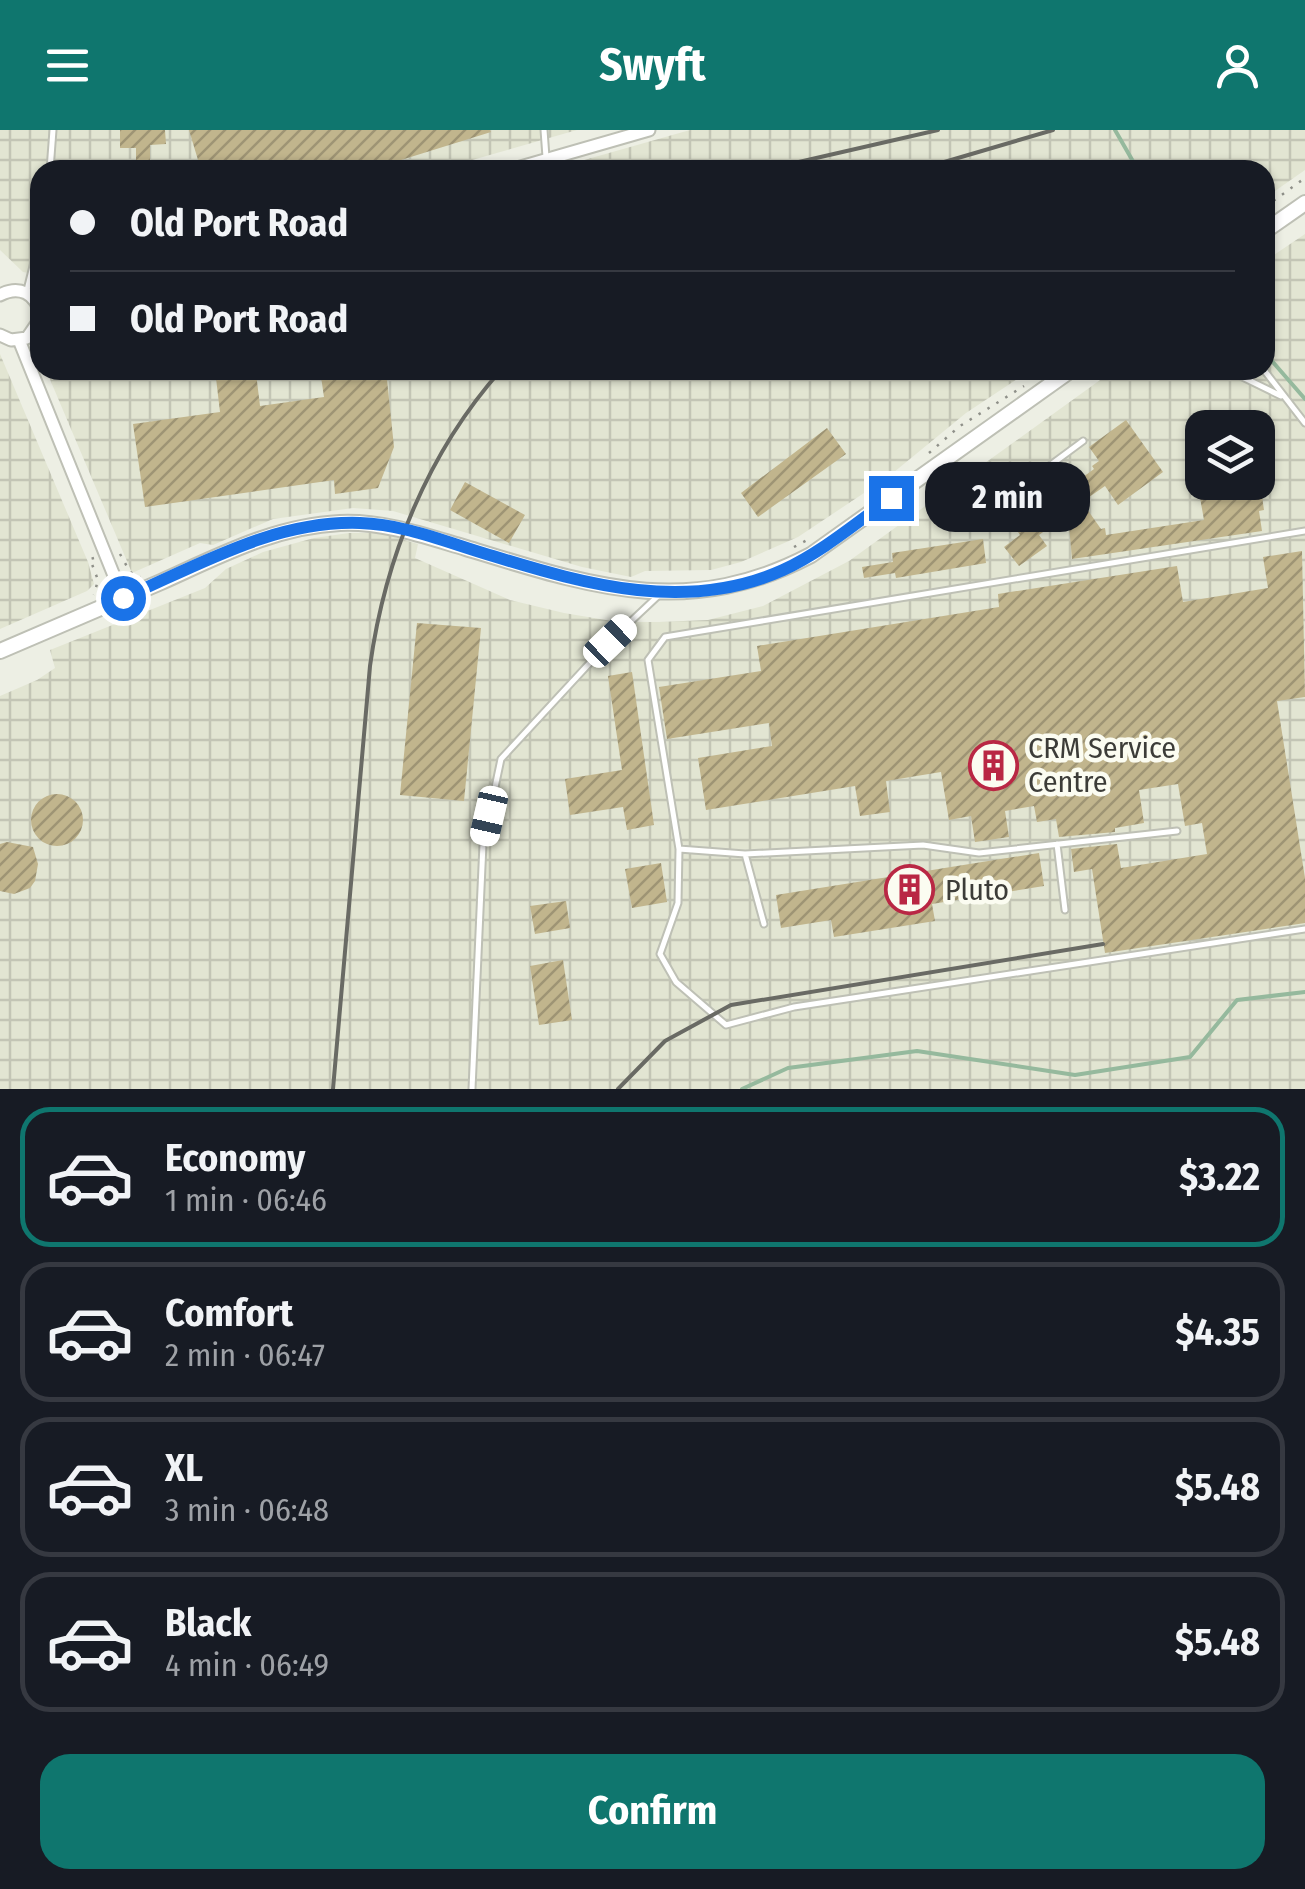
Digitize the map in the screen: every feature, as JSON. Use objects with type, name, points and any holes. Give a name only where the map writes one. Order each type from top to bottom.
[{"type":"street","points":[[546,160],[649,130]]},
{"type":"street","points":[[1275,224],[1305,204]]},
{"type":"street","points":[[0,295],[12,290],[26,292],[30,297]]},
{"type":"street","points":[[0,335],[19,340],[30,334]]},
{"type":"street","points":[[19,340],[30,367]]},
{"type":"street","points":[[35,380],[123,598]]},
{"type":"street","points":[[0,651],[274,534],[317,525],[382,524],[611,588],[662,593],[718,590],[782,570],[811,555],[1057,380]]},
{"type":"lane","points":[[50,160],[52,130]]},
{"type":"lane","points":[[544,130],[546,160]]},
{"type":"lane","points":[[26,292],[30,277]]},
{"type":"lane","points":[[1248,380],[1283,398]]},
{"type":"lane","points":[[1271,380],[1305,423]]},
{"type":"lane","points":[[944,460],[964,485],[998,504],[1083,441]]},
{"type":"lane","points":[[1305,531],[665,637],[648,660],[680,848],[678,903],[660,954],[676,982],[726,1025],[794,1007],[1305,929]]},
{"type":"lane","points":[[472,1089],[483,844],[502,760],[610,641],[662,593]]},
{"type":"lane","points":[[680,848],[745,854],[923,845],[978,853],[1177,831]]},
{"type":"lane","points":[[1057,844],[1065,910]]},
{"type":"lane","points":[[745,854],[764,924]]},
{"type":"path","points":[[1275,200],[1305,178]]},
{"type":"path","points":[[922,460],[960,426],[1030,380]]},
{"type":"path","points":[[793,547],[820,531]]},
{"type":"path","points":[[90,559],[98,580],[94,595]]},
{"type":"shaded area","points":[[0,130],[577,130],[472,160],[30,160],[30,273],[23,272],[0,250]]},
{"type":"shaded area","points":[[690,130],[1305,130],[1305,170],[1275,191],[1275,160],[584,160]]},
{"type":"shaded area","points":[[1305,234],[1305,1089],[0,1089],[0,696],[55,668],[50,650],[205,588],[226,569],[263,552],[349,533],[381,533],[418,544],[415,558],[510,600],[564,613],[618,622],[659,622],[708,620],[763,606],[849,561],[1100,380],[1275,380],[1275,254]]},
{"type":"shaded area","points":[[0,354],[94,584],[87,591],[0,629]]},
{"type":"shaded area","points":[[50,380],[1016,380],[966,413],[888,477],[798,537],[741,562],[711,570],[645,571],[631,577],[582,567],[393,511],[353,508],[273,519],[213,545],[200,543],[132,573]]},
{"type":"building","points":[[120,130],[165,130],[166,144],[150,145],[150,160],[136,160],[136,148],[120,148]]},
{"type":"building","points":[[189,130],[491,132],[401,160],[198,160]]},
{"type":"building","points":[[216,380],[257,380],[260,406],[324,397],[321,380],[387,380],[394,447],[378,488],[335,494],[334,480],[145,507],[133,424],[220,412]]},
{"type":"building","points":[[1126,420],[1163,472],[1118,505],[1105,486],[1082,502],[1101,529],[1105,528],[1106,535],[1204,520],[1200,500],[1263,500],[1264,510],[1259,511],[1262,531],[1072,559],[1068,514],[1039,535],[1047,546],[1019,566],[1004,547],[1020,535],[1009,518],[1063,480],[1068,488],[1094,469],[1092,466],[1099,461],[1089,447]]},
{"type":"building","points":[[827,428],[846,454],[758,517],[741,493]]},
{"type":"building","points":[[465,482],[525,515],[509,543],[450,510]]},
{"type":"building","points":[[983,539],[986,563],[896,578],[895,573],[864,578],[862,567],[893,562],[892,553]]},
{"type":"building","name":"CRM Service Centre","points":[[1302,551],[1305,697],[1277,701],[1305,878],[1305,923],[1105,953],[1092,869],[1074,872],[1071,849],[1117,844],[1121,868],[1207,854],[1202,823],[1185,826],[1178,784],[1139,790],[1144,823],[1115,828],[1115,832],[1059,837],[1056,819],[1037,822],[1034,806],[1005,811],[1009,837],[975,842],[971,816],[949,820],[941,772],[886,781],[890,812],[860,816],[855,786],[706,810],[698,758],[772,746],[769,723],[667,739],[659,687],[761,671],[757,646],[999,607],[998,594],[1177,566],[1183,602],[1268,588],[1263,557]]},
{"type":"building","points":[[417,623],[481,628],[464,801],[400,795]]},
{"type":"building","points":[[632,672],[654,825],[627,830],[623,807],[570,815],[565,779],[622,770],[608,676]]},
{"type":"building","points":[[57,794],[76,801],[83,820],[76,839],[57,846],[38,839],[31,820],[38,801]]},
{"type":"building","points":[[0,844],[33,847],[38,864],[30,888],[14,894],[0,891]]},
{"type":"building","name":"Pluto","points":[[1039,853],[1044,886],[932,904],[935,921],[834,937],[831,920],[781,928],[776,895]]},
{"type":"building","points":[[661,863],[667,902],[632,908],[625,869]]},
{"type":"building","points":[[566,901],[570,928],[535,934],[530,906]]},
{"type":"building","points":[[563,960],[572,1020],[539,1025],[530,966]]},
{"type":"waterway","points":[[1115,130],[1132,160]]},
{"type":"waterway","points":[[1275,364],[1305,399]]},
{"type":"waterway","points":[[742,1089],[788,1068],[917,1051],[1075,1075],[1190,1057],[1237,1000],[1305,992]]},
{"type":"railway","points":[[808,160],[938,130]]},
{"type":"railway","points":[[951,160],[1053,130]]},
{"type":"railway","points":[[333,1089],[370,666],[377,626],[399,547],[431,471],[493,380]]},
{"type":"railway","points":[[618,1089],[665,1041],[731,1005],[1103,944]]},
{"type":"place","name":"CRM Service Centre","points":[[993,765]]},
{"type":"place","name":"Pluto","points":[[910,890]]},
{"type":"route","points":[[123,598],[274,534],[339,523],[382,524],[611,588],[662,593],[718,590],[753,581],[811,555],[891,498]]}]
